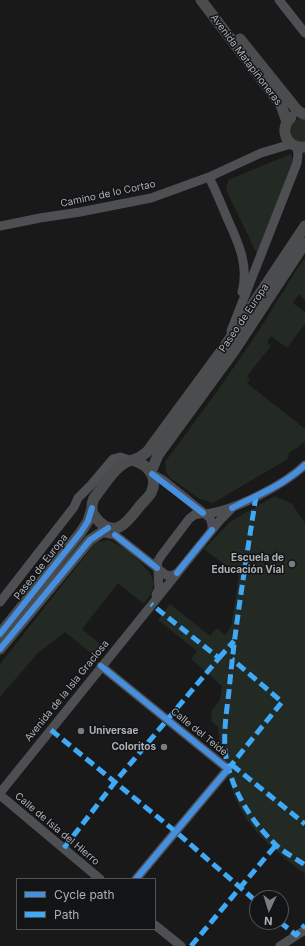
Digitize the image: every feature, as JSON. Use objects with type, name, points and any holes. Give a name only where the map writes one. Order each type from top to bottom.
[{"type":"main road","name":"Avenida Matapiñoneras","points":[[201,0],[281,105],[286,126],[286,136],[300,147]]},
{"type":"main road","name":"Avenida Matapiñoneras","points":[[209,0],[297,110],[304,114]]},
{"type":"main road","points":[[286,126],[292,116],[304,114]]},
{"type":"main road","name":"Paseo de Europa","points":[[132,460],[147,452],[225,346],[305,226]]},
{"type":"main road","name":"Paseo de Europa","points":[[152,473],[158,455],[234,351],[305,243]]},
{"type":"main road","points":[[132,460],[140,462],[152,473],[154,479],[151,492],[127,523],[121,527],[109,531],[97,520],[94,516],[92,505],[94,498],[123,463],[132,460]]},
{"type":"main road","name":"Paseo de Europa","points":[[0,634],[81,532],[88,521],[92,505]]},
{"type":"main road","name":"Paseo de Europa","points":[[0,649],[90,540],[109,531]]},
{"type":"street","points":[[279,0],[305,33]]},
{"type":"street","name":"Camino de lo Cortao","points":[[0,226],[151,198],[209,177],[261,153],[274,145],[282,135],[286,126]]},
{"type":"street","name":"Camino de lo Cortao","points":[[261,153],[300,147]]},
{"type":"street","points":[[225,346],[242,301],[254,275],[298,158],[300,147]]},
{"type":"street","points":[[209,177],[243,254],[245,273],[242,301]]},
{"type":"street","points":[[0,602],[71,512],[78,498],[92,485],[113,460],[120,457],[132,460]]},
{"type":"street","points":[[157,569],[158,561],[161,556],[189,519],[194,515],[219,512],[232,508],[278,485],[296,474],[305,465]]},
{"type":"street","points":[[152,473],[210,518],[212,530]]},
{"type":"street","points":[[78,498],[83,502],[92,505]]},
{"type":"street","name":"Avenida de la Isla Graciosa","points":[[0,794],[151,604],[232,508]]},
{"type":"street","points":[[109,531],[166,575],[171,576],[177,573]]},
{"type":"street","name":"Avenida de la Isla Graciosa","points":[[151,604],[159,589],[157,569]]},
{"type":"street","name":"Calle del Teide","points":[[101,666],[228,769],[137,878]]},
{"type":"street","name":"Calle de Isla del Hierro","points":[[0,794],[99,878]]},
{"type":"street","points":[[156,925],[181,946]]},
{"type":"street","points":[[280,946],[305,930]]},
{"type":"shaded area","points":[[301,118],[305,119],[305,142],[301,143],[291,138],[289,127],[293,121]]},
{"type":"shaded area","points":[[291,154],[293,161],[258,256],[226,190],[228,180]]},
{"type":"shaded area","points":[[305,258],[305,300],[299,294],[293,303],[305,312],[305,324],[287,348],[271,336],[267,342],[271,346],[247,376],[250,379],[247,383],[305,429],[305,441],[288,454],[289,457],[286,460],[213,503],[200,499],[170,478],[166,472],[165,462],[238,361]]},
{"type":"shaded area","points":[[275,496],[292,504],[305,523],[305,874],[268,844],[245,816],[237,802],[230,784],[222,754],[218,727],[211,721],[211,712],[220,700],[222,686],[191,659],[197,651],[158,620],[170,604],[210,636],[217,628],[225,635],[231,627],[239,576],[204,549],[229,523]]},
{"type":"shaded area","points":[[109,540],[130,551],[150,573],[154,582],[152,592],[144,604],[118,583],[82,629],[105,648],[97,658],[65,632],[37,654],[0,697],[0,664],[96,542]]},
{"type":"marked path","points":[[256,496],[234,642],[226,721],[225,751],[232,780],[253,819],[278,847],[305,865]]},
{"type":"marked path","points":[[64,848],[115,782],[219,658],[151,604]]},
{"type":"marked path","points":[[219,658],[234,641]]},
{"type":"marked path","points":[[228,769],[282,702],[232,659]]},
{"type":"marked path","points":[[51,730],[176,832],[249,895]]},
{"type":"marked path","points":[[232,765],[305,824]]},
{"type":"marked path","points":[[191,946],[276,845]]},
{"type":"marked path","points":[[289,929],[296,935],[305,925]]},
{"type":"cycle path","points":[[232,508],[279,484],[305,465]]},
{"type":"cycle path","points":[[152,474],[203,513]]},
{"type":"cycle path","points":[[0,634],[81,532],[88,521],[92,508]]},
{"type":"cycle path","points":[[0,649],[90,540],[108,528]]},
{"type":"cycle path","points":[[177,573],[212,530]]},
{"type":"cycle path","points":[[115,535],[157,568]]},
{"type":"cycle path","points":[[101,666],[228,769],[137,878]]},
{"type":"place","name":"Escuela de Educación Vial","points":[[292,564]]},
{"type":"place","name":"Universae","points":[[81,731]]},
{"type":"place","name":"Coloritos","points":[[164,747]]}]
